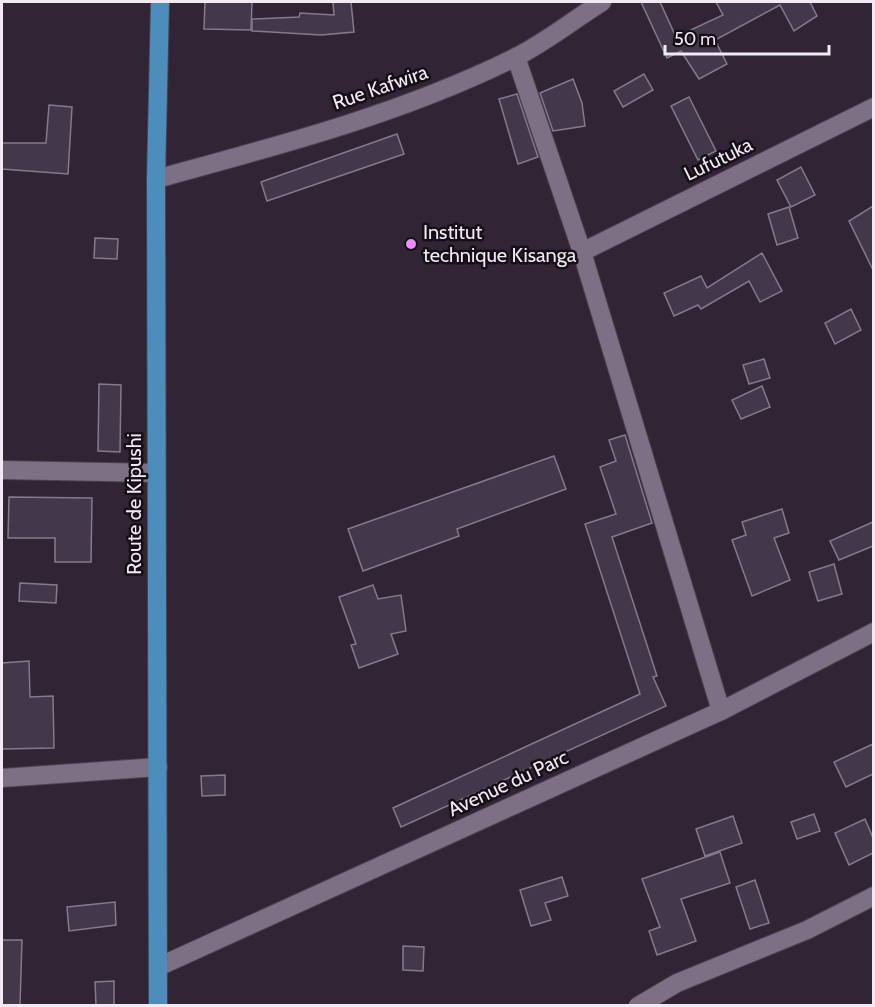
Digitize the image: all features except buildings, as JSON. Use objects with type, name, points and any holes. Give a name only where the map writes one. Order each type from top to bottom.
[{"type":"main road","name":"Route de Kipushi","points":[[158,1005],[156,179],[160,2]]},
{"type":"street","name":"Rue Kafwira","points":[[156,179],[283,144],[367,117],[451,86],[516,57],[602,2]]},
{"type":"street","points":[[516,57],[582,252],[721,711]]},
{"type":"street","name":"Lufutuka","points":[[582,252],[873,107]]},
{"type":"street","points":[[2,470],[156,473]]},
{"type":"street","name":"Avenue du Parc","points":[[158,967],[721,711],[873,633]]},
{"type":"street","points":[[2,778],[158,767]]},
{"type":"street","points":[[638,1005],[677,984],[807,930],[873,896]]},
{"type":"place","name":"Institut technique Kisanga","points":[[411,244]]}]
